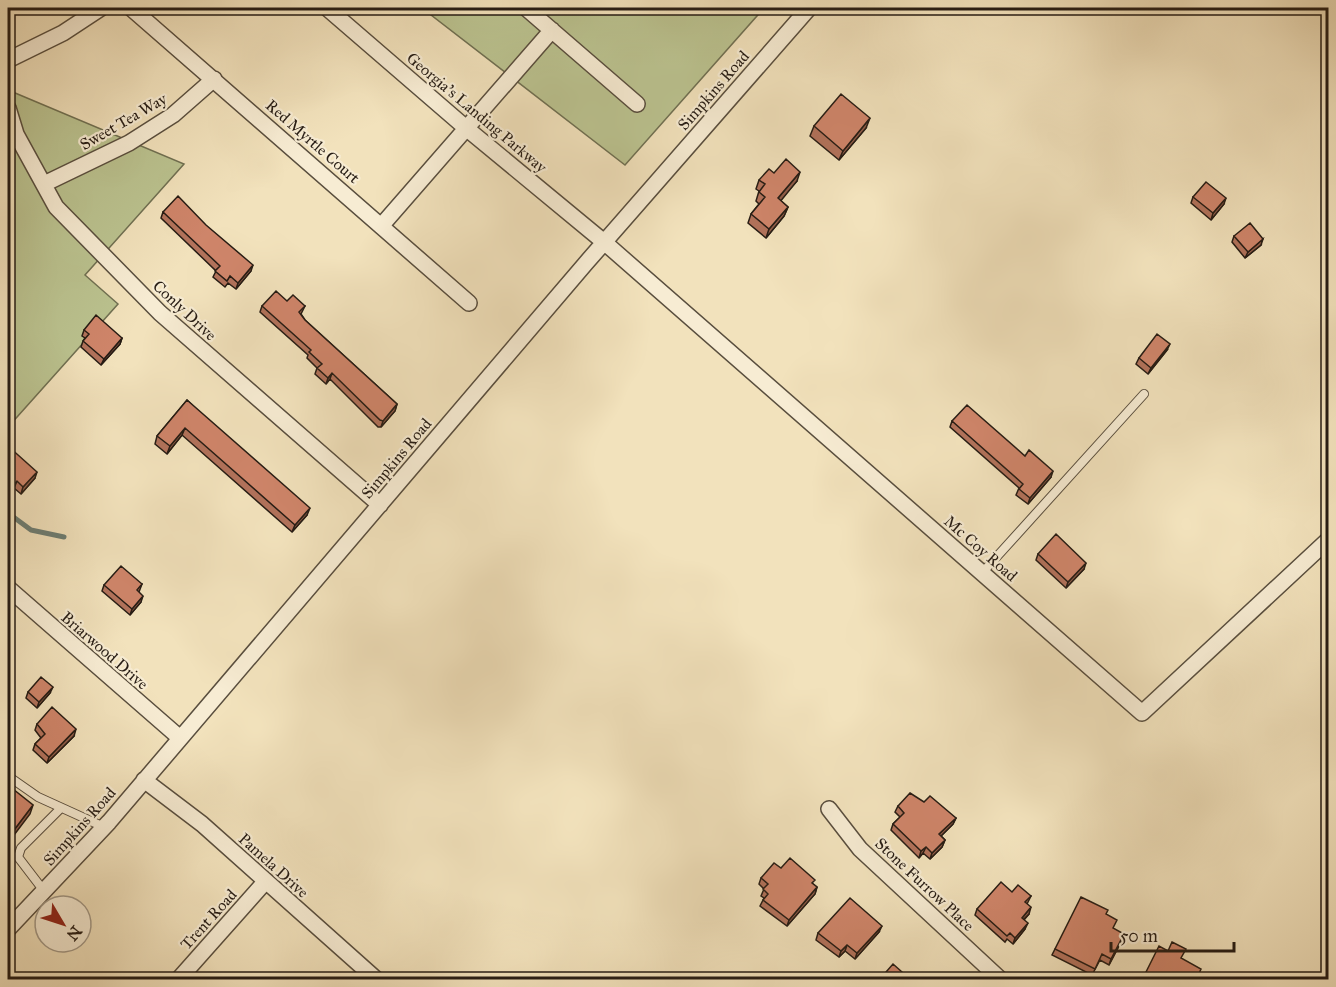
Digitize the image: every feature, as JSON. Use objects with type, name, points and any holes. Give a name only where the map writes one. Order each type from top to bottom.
[{"type":"street","points":[[8,60],[63,33],[101,8]]},
{"type":"street","name":"Red Myrtle Court","points":[[131,8],[469,303]]},
{"type":"street","name":"Georgia's Landing Parkway","points":[[327,8],[466,128],[604,242]]},
{"type":"street","points":[[526,8],[638,104]]},
{"type":"street","name":"Simpkins Road","points":[[8,929],[104,827],[604,242],[809,8]]},
{"type":"street","points":[[382,225],[552,30]]},
{"type":"street","name":"Sweet Tea Way","points":[[44,184],[129,143],[165,121],[214,79]]},
{"type":"street","name":"Conly Drive","points":[[8,108],[16,134],[56,207],[160,313],[380,505]]},
{"type":"street","name":"Mc Coy Road","points":[[604,242],[1143,714],[1329,540]]},
{"type":"street","name":"Briarwood Drive","points":[[8,588],[180,738]]},
{"type":"street","name":"Pamela Drive","points":[[144,780],[202,824],[377,980]]},
{"type":"street","name":"Stone Furrow Place","points":[[829,809],[861,849],[1001,980]]},
{"type":"street","name":"Trent Road","points":[[178,980],[265,882]]},
{"type":"lane","points":[[982,573],[1143,394]]},
{"type":"lane","points":[[8,776],[38,797],[104,827]]},
{"type":"lane","points":[[44,891],[18,857],[21,848],[61,808]]},
{"type":"green space","points":[[422,8],[764,8],[625,165]]},
{"type":"green space","points":[[8,90],[184,164],[85,275],[118,304],[9,426]]},
{"type":"building","points":[[841,94],[870,118],[843,151],[814,126]]},
{"type":"building","points":[[786,159],[800,172],[778,198],[788,207],[769,229],[751,214],[765,197],[759,192],[765,184],[759,180],[769,169],[774,173]]},
{"type":"building","points":[[1206,182],[1226,198],[1213,213],[1193,197]]},
{"type":"building","points":[[178,196],[206,225],[253,265],[238,283],[230,276],[227,281],[215,271],[220,266],[163,212]]},
{"type":"building","points":[[1250,223],[1263,239],[1248,252],[1234,236]]},
{"type":"building","points":[[276,291],[287,301],[293,295],[305,306],[299,312],[305,320],[397,404],[383,421],[332,373],[328,378],[317,368],[322,364],[309,352],[311,350],[262,306]]},
{"type":"building","points":[[96,315],[122,338],[104,359],[83,341],[89,334],[84,330]]},
{"type":"building","points":[[1157,334],[1170,344],[1151,368],[1139,358]]},
{"type":"building","points":[[187,400],[310,508],[295,525],[185,428],[170,446],[157,436]]},
{"type":"building","points":[[967,405],[1025,456],[1029,450],[1053,471],[1030,498],[1019,489],[1023,484],[952,421]]},
{"type":"building","points":[[8,446],[37,472],[23,487],[17,481],[12,487],[8,483]]},
{"type":"building","points":[[1056,534],[1086,563],[1068,582],[1038,554]]},
{"type":"building","points":[[121,566],[142,584],[137,590],[143,596],[132,609],[104,585]]},
{"type":"building","points":[[41,677],[53,687],[39,702],[28,692]]},
{"type":"building","points":[[52,707],[76,729],[49,757],[35,744],[45,734],[37,724]]},
{"type":"building","points":[[13,789],[33,805],[8,838],[8,796]]},
{"type":"building","points":[[910,793],[924,802],[930,796],[956,818],[939,834],[945,840],[932,853],[926,847],[921,851],[893,824],[904,813],[898,806]]},
{"type":"building","points":[[790,858],[815,880],[812,883],[817,887],[789,920],[763,900],[768,894],[763,889],[768,884],[761,878],[774,863],[781,868]]},
{"type":"building","points":[[1001,882],[1012,892],[1018,885],[1031,896],[1025,902],[1031,907],[1022,918],[1028,923],[1015,938],[1010,933],[1007,936],[977,909]]},
{"type":"building","points":[[1081,897],[1108,910],[1106,914],[1117,920],[1113,928],[1124,934],[1111,959],[1102,954],[1095,969],[1055,949]]},
{"type":"building","points":[[850,898],[882,926],[857,953],[847,945],[841,951],[818,933]]},
{"type":"building","points":[[1172,942],[1186,949],[1181,958],[1201,969],[1196,980],[1142,980],[1159,946],[1168,951]]},
{"type":"building","points":[[893,964],[911,980],[879,980]]},
{"type":"waterway","points":[[8,513],[31,530],[64,537]]}]
